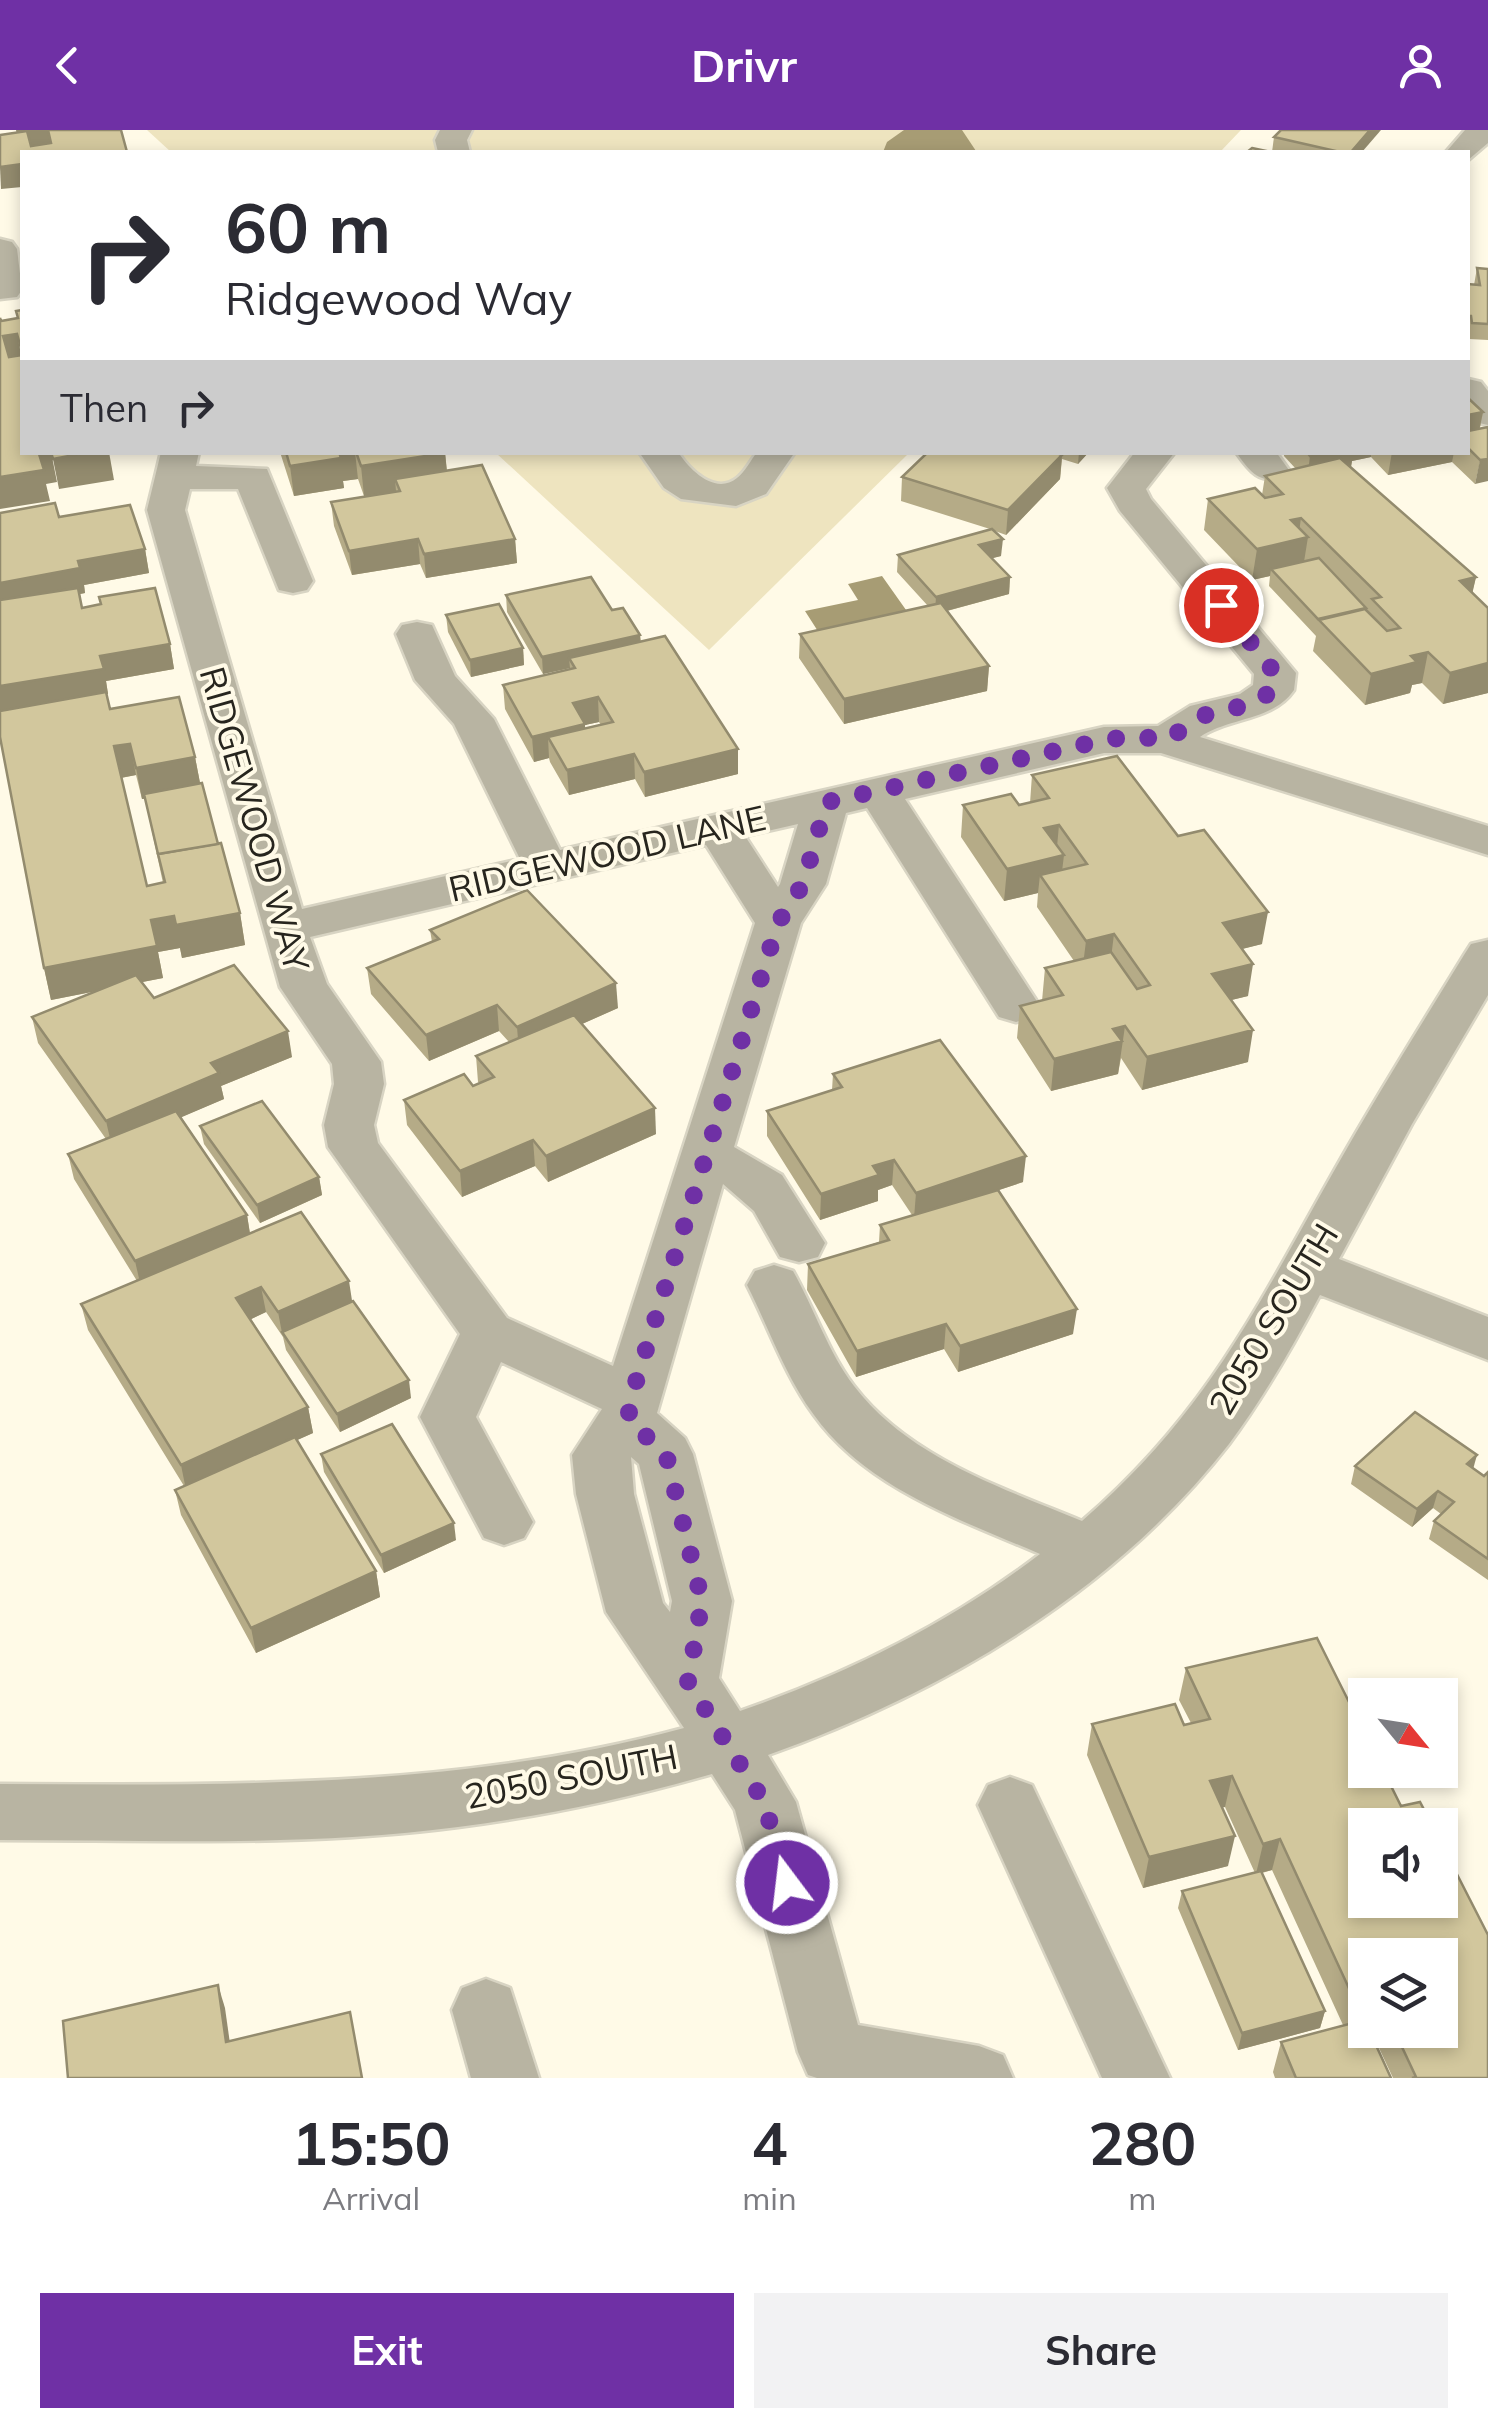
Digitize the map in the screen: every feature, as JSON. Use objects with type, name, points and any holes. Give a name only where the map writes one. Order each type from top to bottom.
[{"type":"street","points":[[1464,150],[1482,130]]},
{"type":"street","points":[[0,249],[9,290]]},
{"type":"street","points":[[1470,392],[1488,414]]},
{"type":"street","points":[[660,455],[678,480],[695,491],[736,494],[752,486],[774,455]]},
{"type":"street","points":[[1154,455],[1126,488],[1134,503],[1275,673],[1273,690],[1255,703],[1205,715],[1166,740]]},
{"type":"street","points":[[177,465],[253,477],[294,582]]},
{"type":"street","name":"RIDGEWOOD WAY","points":[[177,465],[166,510],[284,928],[304,987],[356,1062],[359,1084],[349,1125],[353,1147],[488,1332],[630,1409]]},
{"type":"street","points":[[416,634],[436,680],[473,719],[546,867]]},
{"type":"street","name":"RIDGEWOOD LANE","points":[[284,928],[827,802],[1134,736],[1166,740],[1488,841]]},
{"type":"street","points":[[878,791],[1016,1006]]},
{"type":"street","points":[[827,802],[803,884],[778,923],[630,1409],[600,1456],[605,1494],[636,1612],[688,1682],[764,1802],[820,2065],[979,2078]]},
{"type":"street","points":[[717,827],[778,923]]},
{"type":"street","name":"2050 SOUTH","points":[[0,1812],[219,1813],[368,1808],[556,1785],[728,1745],[909,1669],[1004,1613],[1090,1550],[1166,1478],[1228,1403],[1355,1178],[1488,955]]},
{"type":"street","points":[[707,1156],[751,1173],[772,1194],[787,1264],[833,1401],[873,1443],[917,1470],[1090,1550]]},
{"type":"street","points":[[1307,1268],[1488,1339]]},
{"type":"street","points":[[488,1332],[448,1417],[504,1522]]},
{"type":"street","points":[[1010,1806],[1136,2078]]},
{"type":"street","points":[[486,2010],[505,2078]]},
{"type":"shaded area","points":[[147,130],[1241,130],[1222,150],[169,150]]},
{"type":"shaded area","points":[[904,130],[962,130],[975,150],[884,150],[887,142]]},
{"type":"shaded area","points":[[498,455],[907,455],[709,650]]},
{"type":"shaded area","points":[[882,576],[911,617],[821,636],[805,611],[858,600],[848,584]]},
{"type":"building","points":[[48,130],[121,130],[126,150],[20,150],[20,164],[0,167],[0,135],[27,131],[31,146],[51,143]]},
{"type":"building","points":[[1281,130],[1370,130],[1353,150],[1331,150],[1274,137]]},
{"type":"building","points":[[1477,268],[1488,269],[1488,324],[1472,323],[1470,316],[1470,284],[1480,285]]},
{"type":"building","points":[[20,310],[20,345],[17,334],[3,336],[9,357],[20,355],[20,455],[39,455],[44,470],[0,477],[0,318],[18,318],[16,311]]},
{"type":"building","points":[[1470,400],[1483,412],[1470,415]]},
{"type":"building","points":[[1488,427],[1488,459],[1480,460],[1470,450],[1470,431]]},
{"type":"building","points":[[287,455],[341,458],[290,466]]},
{"type":"building","points":[[357,455],[432,455],[361,466]]},
{"type":"building","points":[[925,455],[1062,455],[1008,510],[902,477]]},
{"type":"building","points":[[1340,458],[1476,577],[1460,581],[1488,608],[1488,663],[1450,673],[1428,652],[1411,656],[1417,662],[1371,674],[1319,620],[1365,609],[1387,631],[1400,628],[1372,599],[1381,597],[1301,518],[1291,520],[1308,537],[1257,549],[1208,499],[1255,488],[1265,498],[1283,494],[1265,476]]},
{"type":"building","points":[[482,465],[515,539],[424,554],[418,539],[349,551],[331,502],[400,491],[395,479]]},
{"type":"building","points":[[55,503],[59,517],[130,505],[145,549],[78,561],[80,568],[0,583],[0,513]]},
{"type":"building","points":[[992,529],[1003,539],[979,545],[1010,577],[936,597],[898,555]]},
{"type":"building","points":[[1319,558],[1366,608],[1318,619],[1271,569]]},
{"type":"building","points":[[591,577],[612,610],[623,608],[640,635],[542,657],[506,595]]},
{"type":"building","points":[[78,588],[82,608],[101,604],[99,597],[155,588],[170,644],[100,656],[104,669],[0,686],[0,600]]},
{"type":"building","points":[[941,603],[989,666],[844,699],[800,634]]},
{"type":"building","points":[[499,604],[523,648],[470,660],[446,615]]},
{"type":"building","points":[[665,636],[738,749],[644,772],[634,754],[567,770],[548,737],[613,722],[598,697],[573,703],[585,724],[532,737],[503,685],[575,668],[569,658]]},
{"type":"building","points":[[106,692],[110,709],[179,697],[195,757],[136,768],[130,744],[114,746],[147,886],[165,882],[158,854],[221,843],[240,913],[176,925],[174,916],[151,920],[157,946],[44,968],[0,737],[0,711]]},
{"type":"building","points":[[1117,756],[1178,836],[1204,830],[1268,912],[1223,923],[1253,964],[1212,974],[1253,1030],[1147,1057],[1125,1026],[1113,1029],[1122,1041],[1054,1059],[1020,1006],[1063,995],[1045,968],[1111,952],[1137,989],[1150,985],[1114,934],[1086,941],[1040,875],[1087,864],[1059,825],[1044,828],[1064,855],[1007,869],[963,805],[1011,794],[1019,805],[1049,798],[1032,775]]},
{"type":"building","points":[[202,783],[218,844],[158,854],[144,794]]},
{"type":"building","points":[[527,890],[616,983],[517,1027],[497,1005],[426,1035],[367,968],[439,939],[430,930]]},
{"type":"building","points":[[234,965],[288,1031],[211,1063],[219,1073],[106,1121],[32,1017],[136,975],[154,998]]},
{"type":"building","points":[[574,1015],[655,1108],[546,1156],[533,1140],[460,1171],[404,1100],[464,1074],[473,1086],[494,1077],[476,1056]]},
{"type":"building","points":[[940,1040],[1026,1156],[916,1193],[894,1160],[873,1166],[879,1175],[821,1194],[767,1111],[842,1087],[833,1074]]},
{"type":"building","points":[[262,1101],[319,1177],[257,1205],[200,1126]]},
{"type":"building","points":[[176,1111],[247,1215],[135,1261],[68,1154]]},
{"type":"building","points":[[998,1190],[1077,1309],[960,1346],[946,1324],[857,1351],[808,1264],[889,1240],[880,1225]]},
{"type":"building","points":[[301,1212],[349,1281],[278,1312],[261,1287],[236,1298],[308,1407],[181,1465],[81,1304]]},
{"type":"building","points":[[353,1301],[409,1380],[337,1414],[282,1332]]},
{"type":"building","points":[[1415,1412],[1477,1455],[1467,1464],[1484,1476],[1488,1472],[1488,1559],[1434,1521],[1454,1502],[1438,1491],[1417,1509],[1355,1466]]},
{"type":"building","points":[[392,1424],[454,1523],[381,1555],[321,1454]]},
{"type":"building","points":[[295,1437],[376,1571],[251,1628],[175,1490]]},
{"type":"building","points":[[1317,1638],[1348,1700],[1348,1788],[1392,1788],[1401,1806],[1420,1802],[1423,1808],[1348,1808],[1348,1918],[1458,1918],[1458,1876],[1488,1935],[1488,2078],[1412,2078],[1416,2077],[1402,2048],[1458,2048],[1458,1938],[1348,1938],[1348,1986],[1280,1839],[1263,1844],[1232,1776],[1210,1781],[1235,1836],[1149,1857],[1092,1724],[1175,1704],[1184,1725],[1210,1719],[1186,1668]]},
{"type":"building","points":[[1261,1871],[1325,2011],[1242,2033],[1182,1891]]},
{"type":"building","points":[[218,1985],[226,2042],[350,2012],[362,2078],[68,2078],[63,2021]]},
{"type":"building","points":[[1348,2024],[1348,2048],[1377,2048],[1391,2078],[1296,2078],[1281,2042]]},
{"type":"route","points":[[787,1883],[764,1802],[688,1682],[702,1601],[666,1454],[628,1420],[631,1398],[778,923],[803,884],[827,802],[1104,740],[1134,736],[1166,740],[1205,715],[1255,703],[1273,690],[1275,673],[1221,605]]}]
